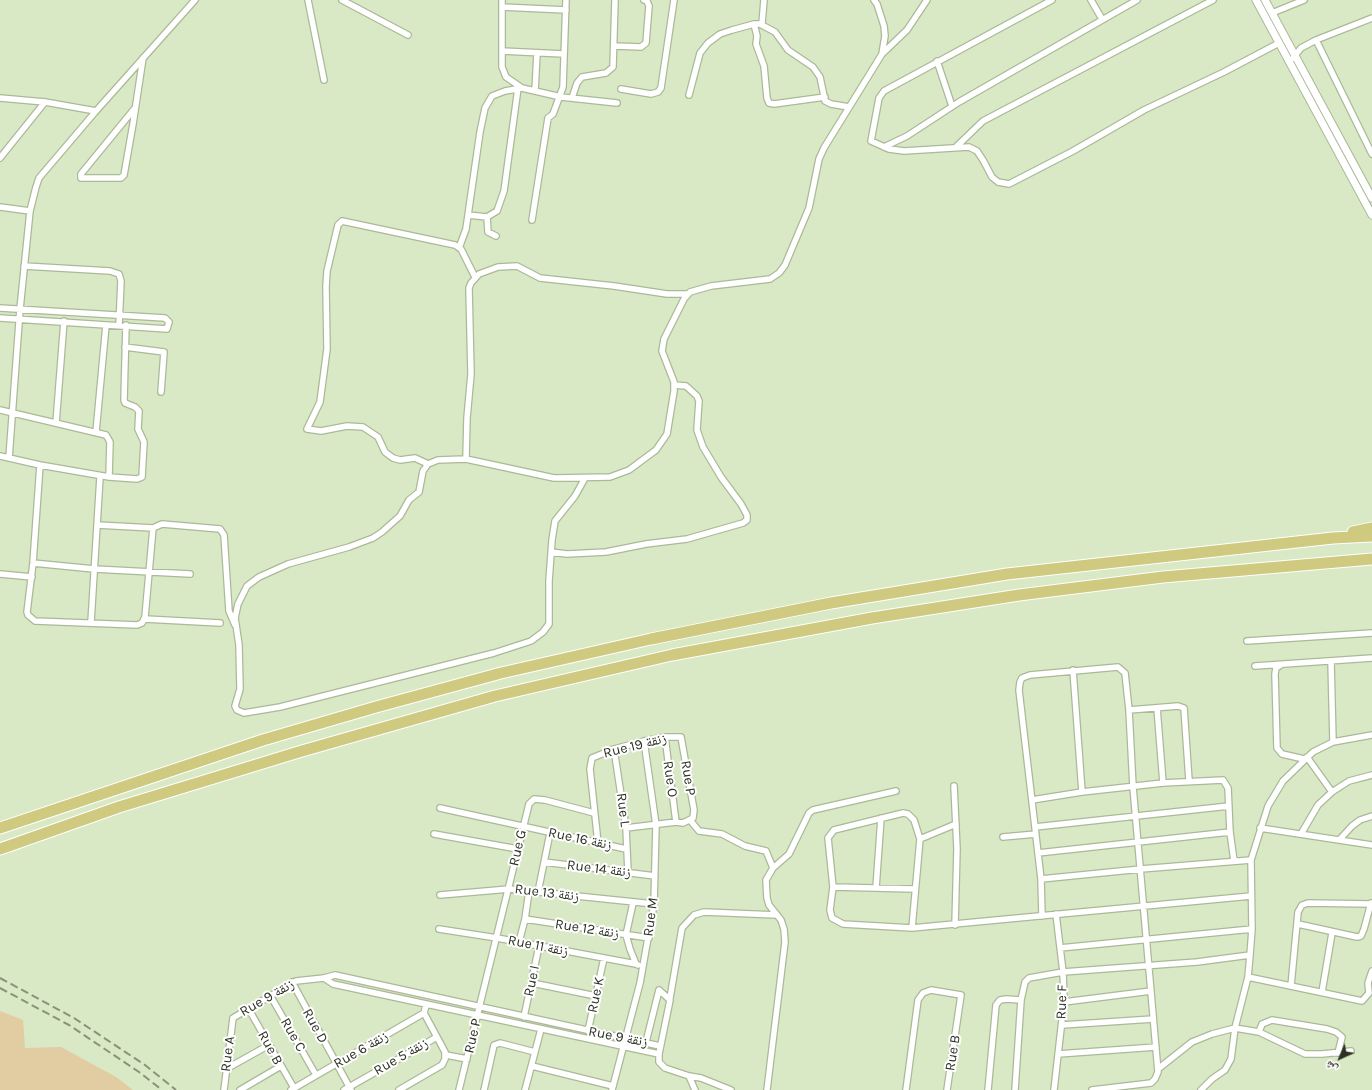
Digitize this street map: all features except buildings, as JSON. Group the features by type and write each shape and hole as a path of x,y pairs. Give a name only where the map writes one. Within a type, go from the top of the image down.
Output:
{"highway":[{"path":"1333,538 1372,528"},
{"path":"0,828 263,740 376,706 501,673 651,639 831,603 1007,574 1333,538 1372,536"},
{"path":"0,849 119,807 302,750 494,696 672,655 872,618 1019,595 1163,577 1372,559"}],"street":[{"path":"9,458 24,266 30,211 36,186 40,178 96,111 195,0"},
{"path":"308,0 324,80"},
{"path":"342,0 408,34"},
{"path":"502,0 502,67 506,78 520,88"},
{"path":"532,220 548,118 553,114 561,97 566,0"},
{"path":"572,98 577,83 582,77 606,73 613,67 615,46 615,0"},
{"path":"615,46 641,47 646,43 649,6 647,1 644,0"},
{"path":"621,89 651,94 658,92 661,88 674,0"},
{"path":"762,24 764,0"},
{"path":"874,0 877,4 884,26 882,54"},
{"path":"466,459 466,418 471,374 469,288 475,277 481,273 498,267 517,266 540,278 614,286 667,294 688,294 711,286 763,280 780,273 791,255 809,208 819,158 828,138 882,54 907,30 926,0"},
{"path":"1052,0 887,88 879,98 871,141 884,147 904,151 969,147 977,152 992,177 998,182 1009,184 1073,151 1144,110 1224,72 1279,43"},
{"path":"1091,0 1102,19"},
{"path":"884,147 907,136 952,106 1137,0"},
{"path":"956,147 983,121 1213,0"},
{"path":"1256,0 1372,215"},
{"path":"1265,0 1372,198 1364,200"},
{"path":"1272,13 1304,0"},
{"path":"502,7 566,10"},
{"path":"1288,60 1295,56 1301,48 1316,40 1372,18"},
{"path":"754,24 757,36 756,44 764,66 767,98 770,103 774,104 825,97"},
{"path":"689,96 700,53 708,43 720,34 754,24 762,24 775,32 788,50 813,67 820,77 825,101 831,104 849,107"},
{"path":"1316,40 1372,154"},
{"path":"502,51 564,54"},
{"path":"535,91 537,53"},
{"path":"135,108 81,174 81,178 122,177 135,108 143,58"},
{"path":"937,61 952,106"},
{"path":"468,215 487,217 497,211 504,191 520,88"},
{"path":"459,248 466,229 480,132 485,108 492,96 505,91 520,88 561,97 617,103"},
{"path":"0,98 45,102 96,111"},
{"path":"0,158 45,102"},
{"path":"0,207 30,211"},
{"path":"487,217 488,232 496,236"},
{"path":"428,464 415,458 400,460 393,458 385,452 378,437 363,427 346,426 321,431 307,429 320,402 325,366 327,271 338,225 342,221 442,242 459,248 475,277"},
{"path":"24,266 115,272 120,277 119,325"},
{"path":"585,478 575,496 555,521 551,552 549,624 543,632 531,641 494,654 280,707 241,713 236,709 240,689 239,644 236,625 238,604 247,586 259,577 302,560 349,548 373,538 382,532 400,516 409,500 419,492 423,471 428,464 438,460 466,459 554,478 610,477 622,474 656,450 667,434 670,424 674,385 662,351 664,339 688,294"},
{"path":"0,308 152,318 168,320 169,327 167,329 126,325 0,318"},
{"path":"152,318 152,327"},
{"path":"56,424 64,321"},
{"path":"96,432 106,325"},
{"path":"0,456 100,477 137,479 142,477 144,442 138,429 139,411 135,407 125,404 124,400 126,325"},
{"path":"125,347 164,352 161,392"},
{"path":"551,552 567,554 606,552 646,544 682,540 742,523 747,520 747,515 741,504 721,477 703,447 697,430 699,401 697,396 686,386 674,385"},
{"path":"0,410 106,435 109,439 110,451 109,477"},
{"path":"40,465 32,577 27,612 31,619 38,622 91,622 137,625 142,623 145,619 153,528"},
{"path":"91,622 100,477"},
{"path":"97,525 153,528 162,524 218,528 222,530 224,535 230,615 236,625"},
{"path":"33,563 94,570 190,574"},
{"path":"0,574 32,577"},
{"path":"228,597 238,604"},
{"path":"145,619 220,624"},
{"path":"1247,641 1372,633"},
{"path":"1255,666 1372,658"},
{"path":"1330,661 1333,742"},
{"path":"1281,664 1276,668 1275,674 1277,748 1282,754 1305,758 1332,792"},
{"path":"1042,916 1041,879 1019,690 1020,682 1024,676 1030,675 1118,667 1124,670 1129,710 1133,787 1137,815 1143,906 1158,1069 1157,1077 1151,1083 1092,1090"},
{"path":"1073,670 1082,792"},
{"path":"1129,710 1178,706 1184,709 1190,781"},
{"path":"1157,708 1163,784"},
{"path":"1201,1090 1228,1065 1231,1059 1235,1028 1248,977 1252,929 1251,860 1260,828 1276,793 1283,781 1305,758 1333,742 1372,735"},
{"name":"Rue 19 زنقة","path":"594,813 590,769 590,763 593,757 614,749 665,736 681,737 683,746"},
{"name":"Rue O","path":"665,736 676,822"},
{"name":"Rue M","path":"612,1088 649,938 654,904 656,825 644,741"},
{"name":"Rue P","path":"683,746 694,810 694,815 690,820"},
{"name":"Rue L","path":"614,749 626,828 628,872"},
{"path":"1301,834 1308,819 1318,805 1332,792 1349,781 1372,775"},
{"path":"1032,800 1082,792 1190,781 1223,780 1228,788 1230,832 1234,861"},
{"path":"954,786 956,824 955,925"},
{"path":"767,1090 785,942 784,928 777,915 768,905 766,880 773,868 789,854 809,813 813,810 896,791"},
{"name":"Rue G","path":"485,981 497,938 523,826 531,801 534,799 545,800 594,813"},
{"path":"1035,827 1228,806"},
{"name":"Rue 16 زنقة","path":"440,808 626,849"},
{"path":"594,813 598,843"},
{"path":"912,928 920,838 916,823 908,814 903,813 837,829 829,835 833,887 830,910 832,918 838,923 912,928 1251,896"},
{"path":"1340,840 1352,826 1360,820 1372,816"},
{"path":"876,888 881,818"},
{"path":"626,828 676,822 683,823 690,820 699,831 722,834 749,848 766,851 773,868"},
{"path":"920,838 956,824"},
{"path":"1260,828 1372,845"},
{"path":"1038,853 1230,832"},
{"path":"538,892 550,833"},
{"path":"434,834 518,849"},
{"path":"1003,837 1036,834"},
{"path":"1041,879 1251,860"},
{"name":"Rue 14 زنقة","path":"544,862 655,876"},
{"path":"833,887 915,889"},
{"name":"Rue 13 زنقة","path":"440,895 509,889 654,904"},
{"path":"519,942 525,919 529,891"},
{"path":"633,903 626,935 636,964 642,967"},
{"path":"1291,986 1298,912 1305,904 1372,904 1361,936 1357,937 1332,933 1298,924"},
{"path":"660,1046 670,1001 682,928 694,915 704,912 777,915"},
{"name":"Rue F","path":"1054,1090 1064,1002 1063,972 1056,914"},
{"name":"Rue 12 زنقة","path":"525,919 649,938"},
{"name":"Rue 11 زنقة","path":"439,929 497,938 636,964"},
{"path":"1060,948 1252,929"},
{"path":"1322,992 1332,933"},
{"name":"Rue I","path":"524,1017 539,946"},
{"path":"1015,1090 1021,1000 1024,985 1028,979 1063,972 1149,966 1250,956"},
{"name":"Rue K","path":"588,1031 604,958"},
{"path":"1248,977 1362,1001 1368,993 1368,983 1372,971"},
{"name":"Rue 9 زنقة","path":"233,1018 292,982 306,978 324,978 335,975 588,1031 646,1042 660,1046 659,1054 333,984 324,978"},
{"name":"Rue P","path":"459,1090 485,981"},
{"name":"Rue D","path":"292,982 337,1065 348,1089"},
{"path":"532,983 596,996"},
{"path":"646,1042 659,990 670,1001"},
{"name":"Rue B","path":"906,1090 916,1012 920,996 931,990 961,994 947,1090"},
{"path":"1064,1002 1151,991"},
{"name":"Rue C","path":"270,995 316,1075"},
{"path":"988,1090 996,1005 1000,1000 1021,1000"},
{"path":"399,1090 438,1068 444,1062 446,1055 424,1013 426,1005"},
{"name":"Rue B","path":"248,1008 281,1066 292,1089"},
{"name":"Rue 6 زنقة","path":"292,1089 337,1065 424,1013"},
{"name":"Rue A","path":"224,1090 233,1018"},
{"path":"1062,1025 1153,1019"},
{"path":"1259,1032 1262,1024 1272,1020 1327,1029 1336,1032 1342,1037 1338,1053"},
{"path":"1158,1069 1192,1042 1212,1034 1235,1028 1259,1032 1305,1054 1351,1051"},
{"path":"525,1090 541,1029"},
{"name":"Rue 5 زنقة","path":"348,1089 437,1036"},
{"path":"484,1090 493,1048 496,1044 503,1044 535,1052"},
{"path":"226,1069 269,1045"},
{"path":"1058,1054 1156,1047"},
{"path":"659,1054 659,1062 662,1066 689,1076 701,1078 731,1090"},
{"path":"446,1055 467,1059"},
{"path":"240,1090 281,1066"},
{"path":"532,1066 612,1088"},
{"path":"689,1076 695,1090"}],"shaded area":[{"path":"0,1011 23,1020 25,1048 61,1047 116,1077 133,1090 0,1090"}],"railway":[{"path":"0,978 74,1018 145,1065 176,1090"},
{"path":"0,988 69,1025 139,1072 162,1090"}]}
